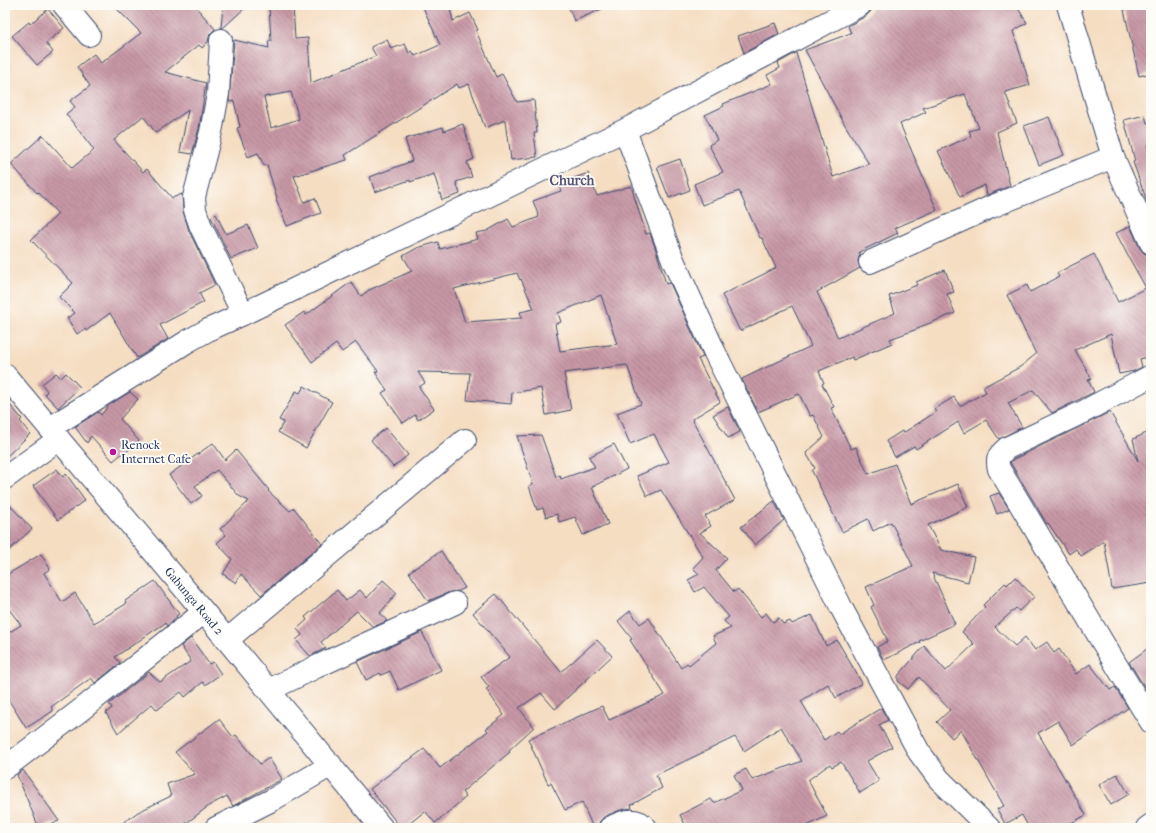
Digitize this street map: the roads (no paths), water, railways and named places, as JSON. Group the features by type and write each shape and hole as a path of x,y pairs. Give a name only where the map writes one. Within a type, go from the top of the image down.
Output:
{"street":[{"path":"64,5 89,35"},
{"path":"5,478 54,434 188,341 208,330 625,130 860,5"},
{"path":"1068,5 1113,157 1151,243"},
{"path":"221,40 218,94 211,132 194,197 195,210 201,227 243,314"},
{"path":"625,130 673,260 686,289 715,353 842,609 919,752 939,779 989,828"},
{"path":"870,262 991,207 1113,157"},
{"name":"Gabunga Road 2","path":"5,375 269,690 382,828"},
{"path":"1151,376 1083,412 1007,448 1000,454 997,462 999,469 1151,722"},
{"path":"227,640 465,440"},
{"path":"269,690 456,603"},
{"path":"5,768 82,710 204,612"},
{"path":"216,828 272,800 331,765"},
{"path":"610,828 631,820 636,820 646,828"},
{"path":"1147,828 1151,825"}],"place":[{"name":"Renock Internet Cafe","path":"113,452"}],"district":[{"name":"Church","path":"572,180"}]}
